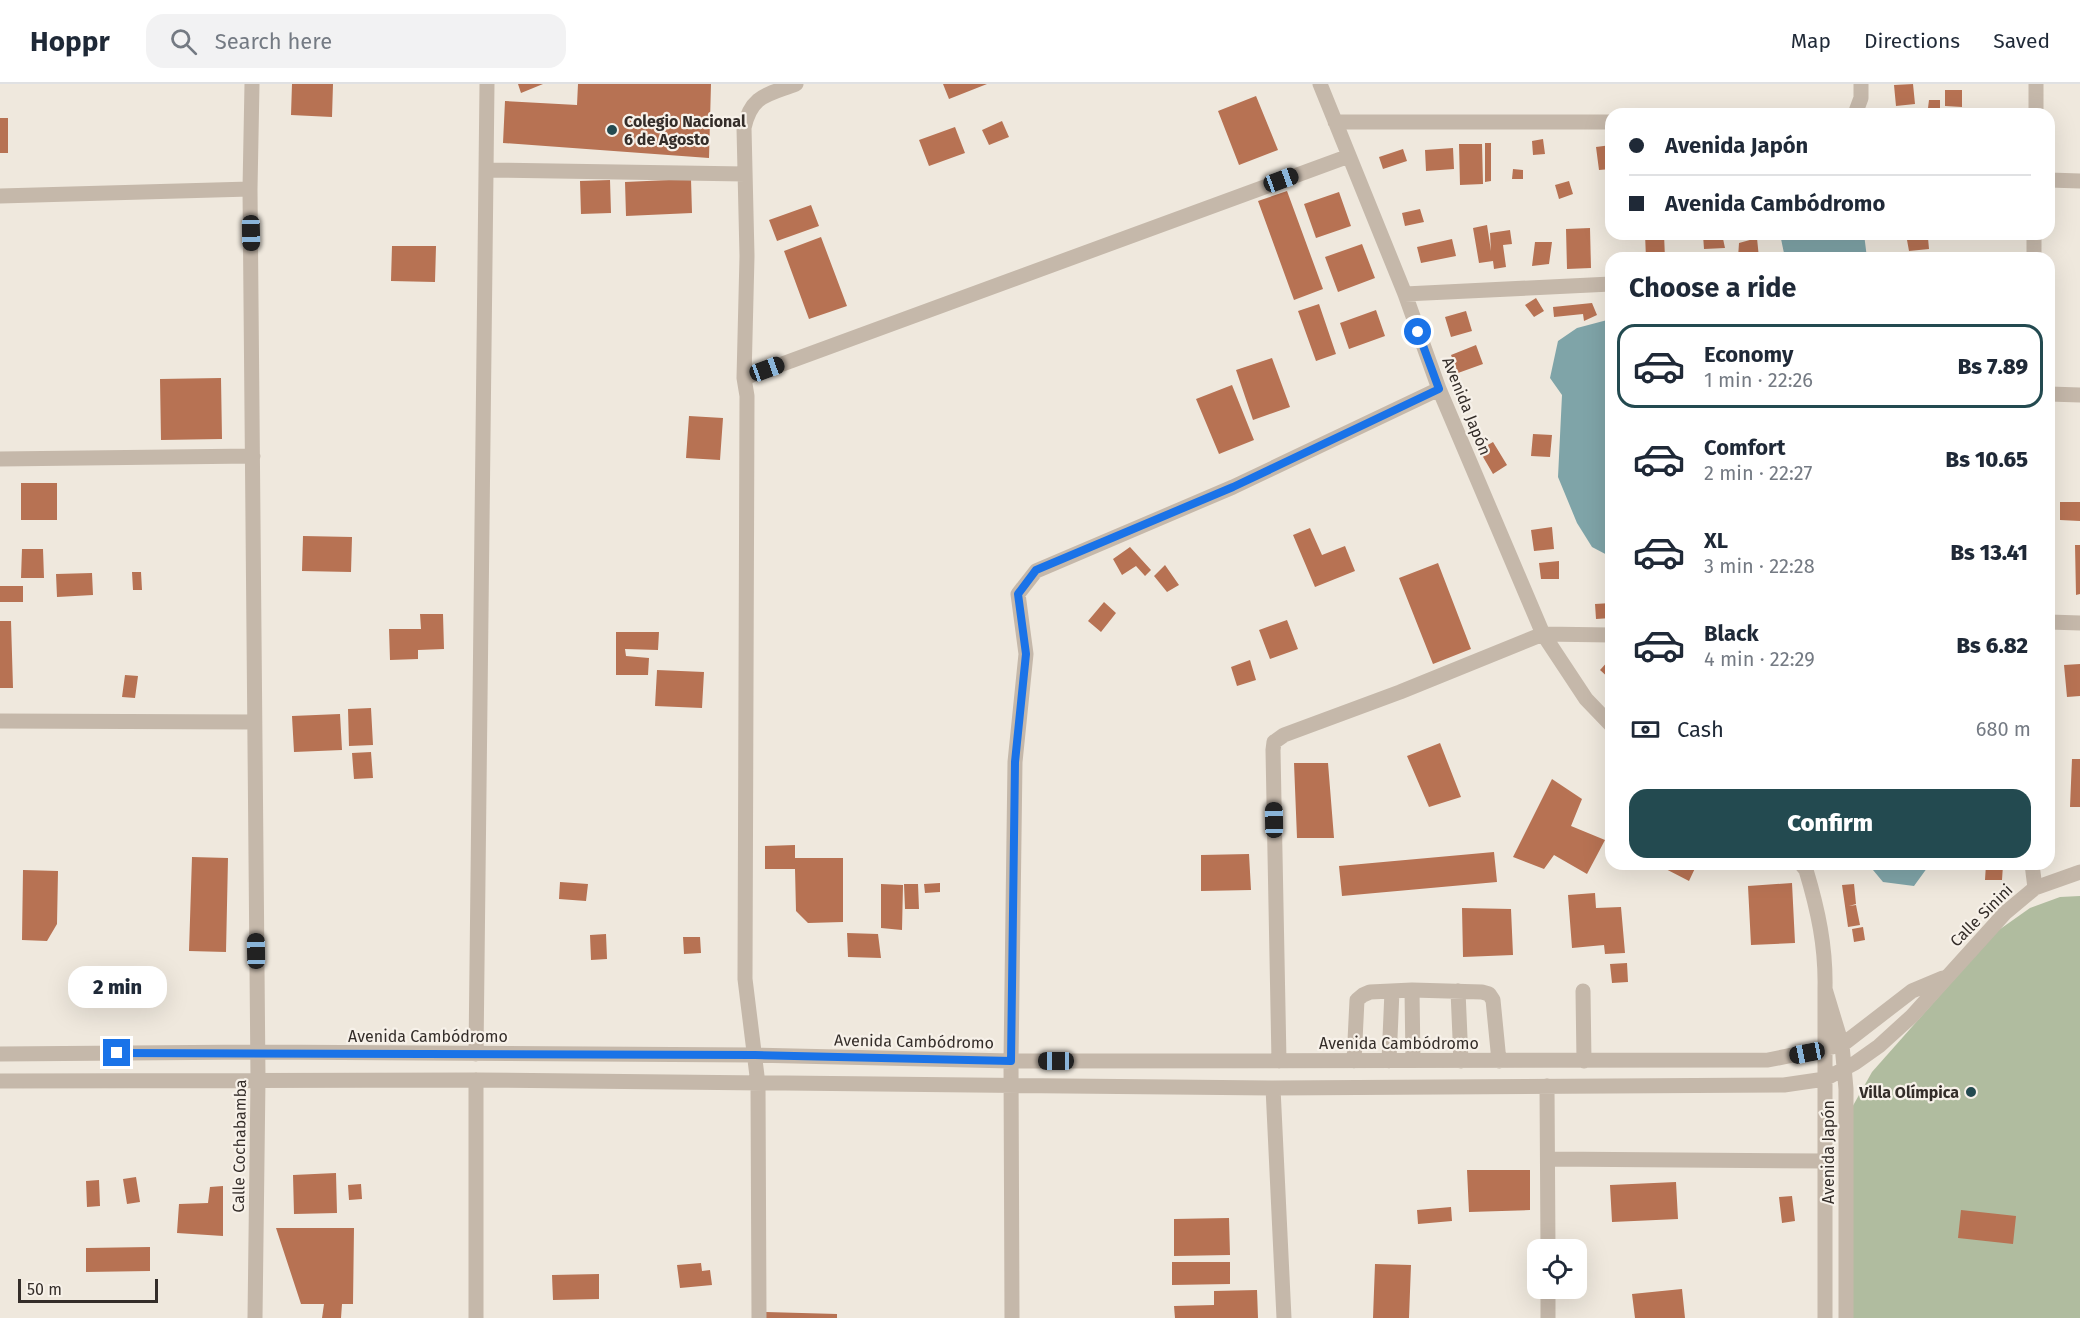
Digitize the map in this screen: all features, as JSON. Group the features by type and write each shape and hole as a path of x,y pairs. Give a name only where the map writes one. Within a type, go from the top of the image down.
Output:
{"street":[{"name":"Calle Cochabamba","path":"252,84 250,189 258,1052 255,1318"},
{"path":"476,1054 486,84"},
{"path":"759,1318 758,1084 745,979 747,396 744,378 747,256 744,128 747,113 759,98 796,84"},
{"name":"Avenida Japón","path":"1320,84 1405,294 1439,389 1543,634 1586,699 1605,719"},
{"path":"1857,108 1861,98 1861,84"},
{"path":"2036,84 2036,108"},
{"path":"1335,122 1605,122"},
{"path":"744,378 1348,156"},
{"path":"486,170 745,174"},
{"path":"2055,180 2080,181"},
{"path":"0,196 250,189"},
{"path":"1405,294 1605,284"},
{"path":"1012,1318 1011,1061 1015,762 1026,654 1018,594 1036,570 1233,487 1439,389"},
{"path":"2055,394 2080,395"},
{"path":"0,459 253,456"},
{"path":"2055,622 2080,623"},
{"path":"1279,1061 1274,742 1284,735 1400,692 1543,634 1605,635"},
{"path":"0,721 254,722"},
{"name":"Avenida Japón","path":"1806,870 1820,916 1826,973 1825,1318"},
{"path":"2033,870 2035,888"},
{"name":"Calle Sinini","path":"1825,1079 1845,1069 1879,1046 1896,1031 2005,913 2035,888 2080,872"},
{"name":"Calle Sinini","path":"1826,1049 1842,1045 1911,991 1946,977"},
{"name":"Avenida Japón","path":"1825,989 1842,1045 1845,1069 1846,1318"},
{"path":"1412,990 1413,1060"},
{"path":"1354,1061 1357,1000 1370,992 1412,990 1489,994 1493,1000 1499,1061"},
{"path":"1389,1061 1392,991"},
{"path":"1458,991 1461,1061"},
{"path":"1583,991 1584,1061"},
{"name":"Avenida Cambódromo","path":"0,1054 258,1052 755,1055 1011,1061 1584,1061 1768,1060 1826,1049"},
{"path":"0,1081 476,1080 1273,1089 1784,1085 1825,1079"},
{"path":"476,1080 476,1318"},
{"path":"1547,1086 1548,1239"},
{"path":"1273,1089 1284,1318"},
{"path":"1548,1159 1825,1161"},
{"path":"1548,1299 1548,1318"}],"green space":[{"name":"Villa Olímpica","path":"2080,896 2080,1318 1851,1318 1850,1111 1872,1072 1996,932 2030,908 2060,897"}],"water":[{"path":"1781,240 1865,240 1866,252 1784,252"},
{"path":"1605,321 1605,554 1592,547 1577,523 1558,477 1562,395 1550,378 1558,341 1577,328"},
{"path":"1873,870 1926,870 1914,886 1883,882"}],"building":[{"path":"292,84 333,84 332,117 291,115"},
{"path":"518,84 543,84 521,93"},
{"name":"Colegio Nacional 6 de Agosto","path":"578,84 711,84 709,158 503,143 505,101 577,105"},
{"path":"943,84 987,84 949,99"},
{"path":"1913,84 1915,104 1896,106 1894,85"},
{"path":"1945,90 1962,90 1962,107 1945,106"},
{"path":"1256,96 1278,150 1239,165 1218,111"},
{"path":"1929,100 1940,100 1940,108 1928,108"},
{"path":"0,118 8,118 8,153 0,153"},
{"path":"1002,121 1009,137 989,145 982,130"},
{"path":"955,127 965,153 929,166 919,140"},
{"path":"1543,139 1545,154 1533,155 1532,141"},
{"path":"1485,143 1491,143 1491,181 1485,182"},
{"path":"1459,144 1482,144 1483,184 1460,185"},
{"path":"1605,146 1605,170 1599,170 1596,147"},
{"path":"1453,148 1454,169 1426,171 1425,150"},
{"path":"1403,149 1407,161 1383,169 1379,157"},
{"path":"1513,169 1523,170 1523,179 1512,179"},
{"path":"691,179 692,213 626,216 625,182"},
{"path":"610,180 611,213 581,214 580,181"},
{"path":"1569,181 1573,194 1559,199 1555,185"},
{"path":"1287,191 1323,289 1294,300 1258,201"},
{"path":"1339,192 1351,226 1316,238 1304,204"},
{"path":"811,205 819,226 777,241 769,220"},
{"path":"1420,209 1424,222 1405,226 1402,213"},
{"path":"1487,225 1491,251 1490,233 1510,230 1512,244 1503,245 1506,267 1494,269 1493,261 1479,263 1473,228"},
{"path":"1590,228 1591,268 1567,269 1566,229"},
{"path":"821,237 847,306 809,319 784,251"},
{"path":"1452,239 1456,256 1421,263 1417,247"},
{"path":"1645,240 1664,240 1665,252 1646,252"},
{"path":"1703,240 1723,240 1725,248 1704,249"},
{"path":"1757,240 1758,252 1738,252 1739,243"},
{"path":"1907,240 1928,240 1929,249 1909,251"},
{"path":"1535,242 1552,242 1549,264 1532,266"},
{"path":"1362,244 1375,278 1338,292 1325,257"},
{"path":"392,246 436,246 435,282 391,281"},
{"path":"1536,298 1544,311 1534,317 1525,305"},
{"path":"1592,303 1597,315 1584,321 1583,314 1554,317 1553,307"},
{"path":"1319,304 1336,354 1316,361 1298,311"},
{"path":"1376,310 1385,336 1349,349 1340,323"},
{"path":"1466,311 1472,331 1451,337 1445,317"},
{"path":"1476,345 1483,364 1458,373 1451,355"},
{"path":"1272,358 1290,407 1253,420 1236,370"},
{"path":"221,378 222,439 161,440 160,379"},
{"path":"1232,385 1254,440 1219,454 1196,399"},
{"path":"689,416 723,418 720,460 686,458"},
{"path":"1533,434 1552,435 1550,457 1531,456"},
{"path":"1493,442 1507,465 1493,474 1479,450"},
{"path":"21,483 57,483 57,520 21,520"},
{"path":"2060,502 2080,502 2080,521 2060,520"},
{"path":"1552,527 1554,549 1534,551 1531,530"},
{"path":"1310,528 1322,555 1345,546 1355,571 1315,587 1293,535"},
{"path":"303,536 352,537 351,572 302,571"},
{"path":"2075,545 2080,545 2080,594 2076,595"},
{"path":"1130,547 1151,570 1145,576 1136,566 1122,575 1113,559"},
{"path":"22,549 43,549 44,578 21,578"},
{"path":"1559,561 1559,579 1541,579 1539,563"},
{"path":"1438,563 1471,649 1433,664 1399,578"},
{"path":"1165,565 1179,585 1167,592 1154,576"},
{"path":"132,572 141,572 142,590 133,590"},
{"path":"92,573 93,595 57,597 56,574"},
{"path":"0,586 23,586 23,602 0,602"},
{"path":"1104,602 1116,613 1101,632 1088,621"},
{"path":"1605,603 1605,618 1596,619 1595,604"},
{"path":"420,614 443,614 444,649 418,650 418,659 390,660 389,629 421,629"},
{"path":"1287,620 1298,649 1270,659 1259,630"},
{"path":"0,621 11,621 13,688 0,688"},
{"path":"616,632 659,632 658,650 625,649 626,656 649,658 648,675 616,675"},
{"path":"1250,660 1256,680 1237,686 1231,667"},
{"path":"1605,664 1605,675 1600,670"},
{"path":"2080,664 2080,696 2067,697 2064,665"},
{"path":"657,670 704,672 702,708 655,706"},
{"path":"125,675 138,676 135,698 122,697"},
{"path":"371,708 373,745 349,746 348,709"},
{"path":"340,714 342,750 294,752 292,716"},
{"path":"1440,743 1461,797 1429,807 1407,756"},
{"path":"371,752 373,778 354,779 352,753"},
{"path":"2072,759 2080,759 2080,807 2070,807"},
{"path":"1294,763 1328,763 1334,838 1297,838"},
{"path":"1552,779 1582,799 1571,826 1605,840 1587,874 1554,855 1544,869 1513,857"},
{"path":"795,845 795,858 843,858 843,922 808,923 796,911 795,869 765,869 765,846"},
{"path":"1494,852 1497,882 1342,896 1339,866"},
{"path":"1249,854 1251,890 1201,891 1201,855"},
{"path":"192,857 228,858 226,952 189,951"},
{"path":"23,870 58,871 57,924 47,941 22,940"},
{"path":"1668,870 1694,870 1689,881"},
{"path":"1986,870 2003,870 2002,880 1985,880"},
{"path":"560,882 588,884 586,901 559,899"},
{"path":"940,883 940,892 925,893 924,884"},
{"path":"1792,883 1795,943 1751,945 1748,886"},
{"path":"881,884 903,885 902,930 881,928"},
{"path":"904,884 918,884 919,909 905,909"},
{"path":"1854,884 1856,904 1849,906 1856,905 1860,925 1848,927 1842,885"},
{"path":"1595,893 1596,908 1621,907 1625,953 1605,954 1604,945 1572,948 1568,895"},
{"path":"1462,908 1511,909 1513,955 1463,957"},
{"path":"1863,927 1865,940 1854,942 1852,929"},
{"path":"847,933 878,934 881,958 848,957"},
{"path":"606,934 607,959 591,960 590,935"},
{"path":"683,937 700,937 701,953 684,954"},
{"path":"1627,963 1628,982 1612,983 1610,964"},
{"path":"1467,1170 1530,1170 1530,1210 1469,1212"},
{"path":"336,1173 337,1213 294,1214 293,1175"},
{"path":"136,1177 140,1202 127,1204 123,1179"},
{"path":"99,1180 100,1206 87,1207 86,1181"},
{"path":"1676,1182 1678,1219 1612,1222 1610,1185"},
{"path":"361,1184 362,1199 349,1200 348,1185"},
{"path":"223,1186 223,1236 177,1233 179,1204 208,1203 210,1187"},
{"path":"1792,1196 1795,1221 1782,1223 1779,1197"},
{"path":"1451,1207 1452,1221 1418,1224 1417,1210"},
{"path":"1961,1210 2016,1216 2013,1244 1958,1238"},
{"path":"1229,1218 1230,1255 1174,1256 1174,1219"},
{"path":"276,1228 354,1228 353,1304 342,1304 341,1318 322,1318 324,1304 301,1304"},
{"path":"150,1247 150,1271 86,1272 86,1248"},
{"path":"1172,1262 1230,1262 1230,1284 1172,1285"},
{"path":"701,1263 702,1271 710,1270 712,1285 680,1288 677,1265"},
{"path":"1375,1264 1411,1265 1409,1318 1373,1318"},
{"path":"599,1274 599,1299 553,1300 552,1275"},
{"path":"1682,1289 1685,1318 1635,1318 1632,1294"},
{"path":"1257,1290 1258,1318 1175,1318 1174,1306 1214,1305 1214,1291"},
{"path":"766,1312 837,1314 837,1318 766,1318"}],"place":[{"name":"Colegio Nacional 6 de Agosto","path":"612,130"},
{"name":"Villa Olímpica","path":"1971,1092"}],"route":[{"path":"117,1053 755,1055 1011,1061 1015,762 1026,654 1018,594 1036,570 1233,487 1439,389 1418,332"}]}
